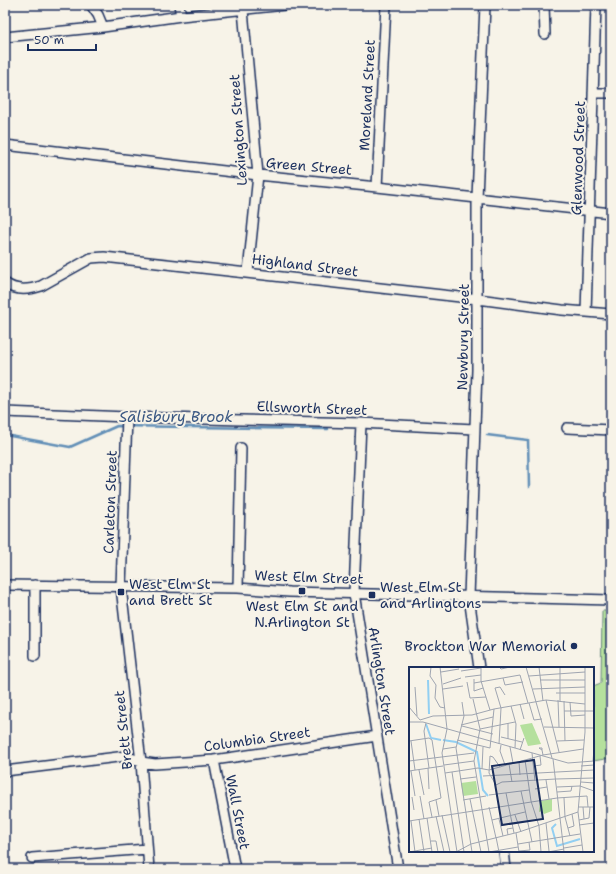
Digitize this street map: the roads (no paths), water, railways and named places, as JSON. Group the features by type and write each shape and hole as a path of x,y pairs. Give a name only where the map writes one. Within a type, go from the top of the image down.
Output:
{"street":[{"path":"91,5 98,14 103,27"},
{"path":"179,5 182,16"},
{"path":"5,37 285,5"},
{"name":"Moreland Street","path":"377,187 386,5"},
{"name":"Newbury Street","path":"480,667 469,596 478,299 477,198 485,5"},
{"path":"544,5 545,34"},
{"name":"Glenwood Street","path":"586,312 596,5"},
{"name":"Lexington Street","path":"243,10 258,175 248,272"},
{"path":"593,94 611,93"},
{"name":"Green Street","path":"5,145 258,175 611,213"},
{"name":"Highland Street","path":"5,283 24,290 34,288 41,286 91,258 104,257 611,314"},
{"name":"Ellsworth Street","path":"5,412 126,423 361,423 474,429"},
{"name":"Carleton Street","path":"121,587 126,423"},
{"name":"Arlington Street","path":"361,423 354,593 398,869"},
{"path":"567,428 611,430"},
{"path":"238,588 241,448"},
{"name":"West Elm Street","path":"5,585 238,588 288,592 611,600"},
{"path":"35,585 35,656"},
{"name":"Brett Street","path":"121,587 141,762 149,869"},
{"name":"Columbia Street","path":"5,771 126,756 141,762 155,764 214,760 377,736"},
{"name":"Wall Street","path":"214,760 235,869"},
{"path":"32,858 147,849"},
{"path":"504,852 506,869"}],"waterway":[{"name":"Salisbury Brook","path":"5,435 70,447 117,426 328,429"},
{"name":"Salisbury Brook","path":"487,435 528,440 529,487"}],"place":[{"name":"West Elm St and N.Arlington St","path":"302,591"},
{"name":"West Elm St and Brett St","path":"121,592"},
{"name":"West Elm St and Arlingtons","path":"372,595"},
{"name":"Brockton War Memorial","path":"574,646"}]}
